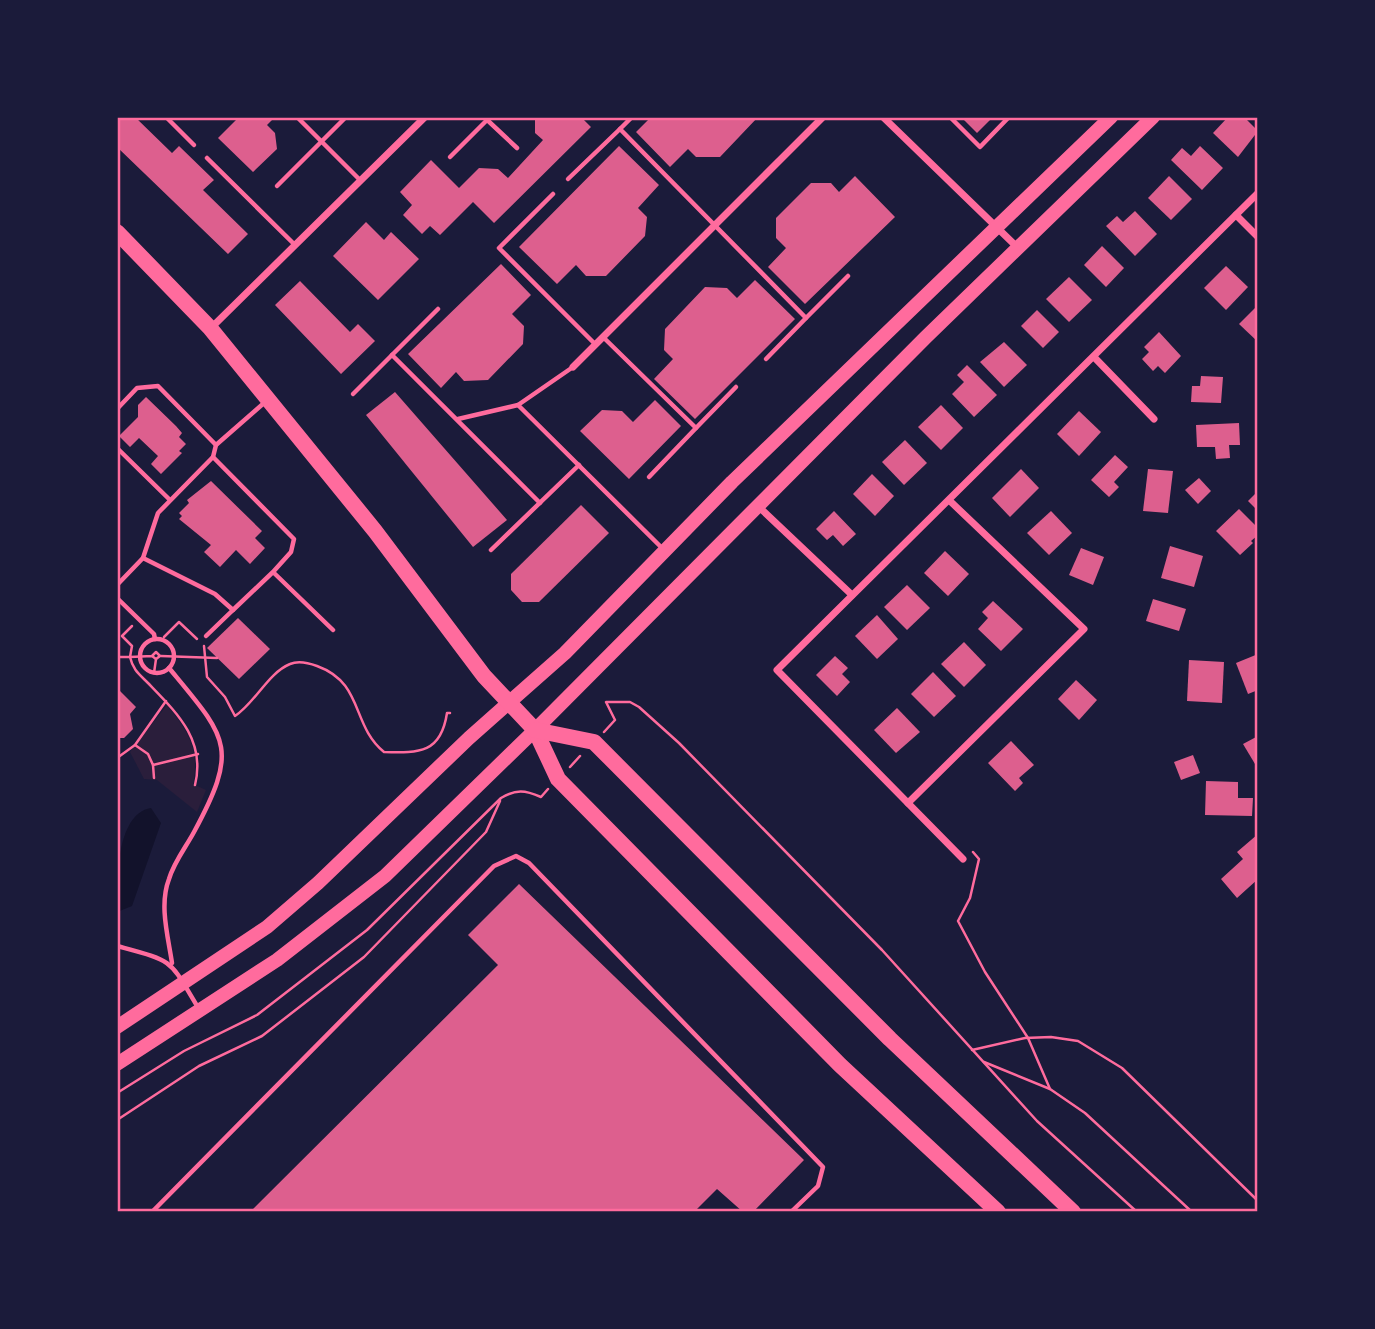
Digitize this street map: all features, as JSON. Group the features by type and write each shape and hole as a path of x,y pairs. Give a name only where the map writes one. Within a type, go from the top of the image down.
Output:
{"highway":[{"path":"117,232 210,328 381,539 484,676 535,730 558,779 840,1065 998,1212"},
{"path":"535,730 594,742 890,1039 1073,1212"}],"main road":[{"path":"117,1027 267,927 318,883 565,653 732,482 1111,117"},
{"path":"117,1064 277,960 384,876 535,730 1153,117"}],"street":[{"path":"210,328 425,117"},
{"path":"573,367 823,117"},
{"path":"883,117 1018,248"},
{"path":"963,859 777,670 1258,193"},
{"path":"1236,215 1258,237"},
{"path":"1094,357 1154,419"},
{"path":"908,803 1084,629 950,501"},
{"path":"759,507 852,595"}],"lane":[{"path":"166,117 194,145"},
{"path":"297,117 360,180"},
{"path":"277,186 345,117"},
{"path":"568,179 632,117"},
{"path":"950,117 980,147 1009,117"},
{"path":"450,157 487,118 517,148"},
{"path":"620,129 806,318"},
{"path":"207,158 295,245"},
{"path":"553,194 499,248 596,344"},
{"path":"766,359 848,276"},
{"path":"352,394 438,309"},
{"path":"603,338 696,428"},
{"path":"392,355 540,503"},
{"path":"457,419 518,405 573,367"},
{"path":"117,409 137,388 158,386 216,446"},
{"path":"649,477 736,387"},
{"path":"117,585 143,558 158,513 213,457 216,446 268,400"},
{"path":"518,405 665,551"},
{"path":"117,448 170,500"},
{"path":"206,636 273,572 291,552 294,539 213,457"},
{"path":"491,550 579,466"},
{"path":"143,558 215,594 233,610"},
{"path":"273,572 333,630"},
{"path":"117,598 154,634 155,639"},
{"path":"155,639 164,640 172,648 174,656 169,668 154,673 143,666 139,656 143,646 155,639"},
{"path":"169,668 208,715 222,745 223,764 215,791 169,878 165,913 172,963 200,1010"},
{"path":"152,1212 494,866 516,856 528,863 823,1167 818,1186 791,1212"},
{"path":"117,946 161,957 172,963"}],"path":[{"path":"140,619 122,636 132,646 130,657 135,671 166,701 194,737 200,767 195,785"},
{"path":"164,640 179,622 206,648 207,677 225,698 235,716 290,664 306,662 330,670 347,686 359,706 366,732 384,752 407,753 431,748 442,737 447,713 450,713"},
{"path":"117,657 217,657"},
{"path":"154,658 154,673"},
{"path":"117,758 135,745 166,701"},
{"path":"117,1093 184,1051 257,1015 368,929 501,798 511,792 525,790 541,797 615,720 606,702 630,702 679,743 882,950 1037,1121 1137,1212"},
{"path":"135,745 148,754 153,765 154,778"},
{"path":"153,765 198,754"},
{"path":"117,1120 199,1066 262,1036 364,957 486,832 501,798"},
{"path":"978,857 970,898 958,921 985,972 1028,1038 1049,1088"},
{"path":"972,1050 1028,1038 1051,1037 1078,1041 1122,1068 1258,1201"},
{"path":"981,1060 1049,1088 1085,1113 1192,1212"}],"shaded area":[{"path":"167,705 191,741 195,760 193,784 206,790 197,812 157,780 144,779 130,752"},
{"path":"151,808 161,823 132,906 117,912 118,868 124,836 139,813"}],"building":[{"path":"117,117 135,117 172,153 179,146 214,180 203,190 248,234 228,254 117,147"},
{"path":"239,117 275,117 267,125 275,133 277,149 253,172 218,138"},
{"path":"535,117 581,117 591,127 494,223 473,202 440,235 430,226 422,234 403,215 412,205 400,192 431,160 459,188 479,168 498,169 508,178 543,140 535,133"},
{"path":"651,117 758,117 720,157 696,157 688,149 670,167 636,132"},
{"path":"961,117 993,117 977,133"},
{"path":"1228,117 1244,117 1258,131 1238,157 1213,133"},
{"path":"619,146 659,185 638,208 647,217 645,236 606,276 586,276 576,265 557,284 519,247"},
{"path":"1200,146 1223,168 1202,190 1171,160 1182,148 1191,156"},
{"path":"855,176 895,217 805,304 768,267 786,248 776,238 776,218 811,183 831,183 839,192"},
{"path":"1169,176 1192,199 1171,220 1148,198"},
{"path":"1135,211 1157,234 1135,256 1106,226 1117,216 1123,222"},
{"path":"366,222 384,240 391,232 419,259 378,300 333,256"},
{"path":"1102,246 1124,268 1106,287 1084,265"},
{"path":"501,264 531,295 512,314 524,326 523,344 488,380 464,381 456,372 441,388 408,354"},
{"path":"1226,266 1248,287 1226,310 1204,288"},
{"path":"1069,277 1092,300 1069,322 1046,299"},
{"path":"755,280 795,319 695,419 654,379 673,359 664,350 665,329 705,287 727,288 737,298"},
{"path":"300,281 350,332 358,324 375,341 341,374 275,305"},
{"path":"1258,305 1258,342 1239,324"},
{"path":"1037,310 1059,332 1043,348 1021,326"},
{"path":"1159,332 1181,356 1165,373 1158,366 1153,371 1142,359 1149,352 1144,347"},
{"path":"1004,342 1027,365 1004,387 980,362"},
{"path":"967,365 997,395 974,417 952,394 964,382 957,375"},
{"path":"1201,376 1223,377 1221,403 1191,402 1192,386 1200,386"},
{"path":"395,392 507,520 473,547 366,415"},
{"path":"146,397 182,433 179,437 186,444 179,451 182,453 161,474 151,464 158,456 139,438 130,447 119,436 138,417 138,405"},
{"path":"655,400 681,426 629,479 580,431 602,410 622,411 633,422"},
{"path":"941,405 963,428 941,450 918,427"},
{"path":"1079,411 1101,432 1079,456 1057,434"},
{"path":"1239,423 1240,445 1229,445 1230,458 1216,459 1215,447 1197,447 1196,425"},
{"path":"905,440 927,463 904,485 882,462"},
{"path":"1115,455 1128,467 1114,482 1119,487 1109,497 1091,480"},
{"path":"1021,469 1039,488 1010,517 992,498"},
{"path":"1148,469 1173,471 1168,513 1143,511"},
{"path":"872,474 894,496 875,516 853,494"},
{"path":"1199,478 1211,491 1198,504 1185,490"},
{"path":"211,481 262,531 255,538 265,548 250,564 236,550 220,567 204,552 211,545 179,519 182,516 179,513 189,503 187,500"},
{"path":"1258,491 1258,511 1248,501"},
{"path":"581,505 609,533 539,602 522,602 511,590 511,574"},
{"path":"1239,509 1258,528 1258,535 1251,541 1253,543 1240,555 1216,531"},
{"path":"834,511 856,534 843,546 833,535 827,540 816,529"},
{"path":"1051,511 1072,533 1049,555 1027,533"},
{"path":"1170,546 1203,556 1194,587 1161,578"},
{"path":"1081,548 1104,557 1093,585 1069,575"},
{"path":"945,551 969,574 948,596 924,573"},
{"path":"907,585 930,608 907,630 884,607"},
{"path":"1153,599 1186,609 1179,631 1146,621"},
{"path":"993,601 1023,629 1001,651 978,629 988,618 982,612"},
{"path":"877,615 898,639 877,659 855,636"},
{"path":"238,618 270,649 239,679 207,648"},
{"path":"964,642 986,665 964,687 941,664"},
{"path":"1258,654 1258,690 1248,694 1236,663"},
{"path":"835,656 848,668 842,674 850,682 837,696 816,675"},
{"path":"1189,660 1224,662 1222,703 1187,701"},
{"path":"933,672 956,696 934,717 911,694"},
{"path":"1076,680 1097,700 1079,720 1058,699"},
{"path":"117,688 136,707 130,714 133,729 124,738 117,738"},
{"path":"897,708 920,732 896,753 874,730"},
{"path":"1258,736 1258,769 1243,744"},
{"path":"1011,741 1034,765 1019,778 1023,783 1015,791 988,763"},
{"path":"1193,755 1200,773 1181,780 1174,762"},
{"path":"1206,781 1238,782 1238,798 1253,798 1252,816 1205,815"},
{"path":"1258,834 1258,879 1237,898 1221,879 1243,859 1237,852"},
{"path":"519,884 804,1160 753,1212 743,1212 717,1189 694,1212 250,1212 498,965 468,935"}]}
